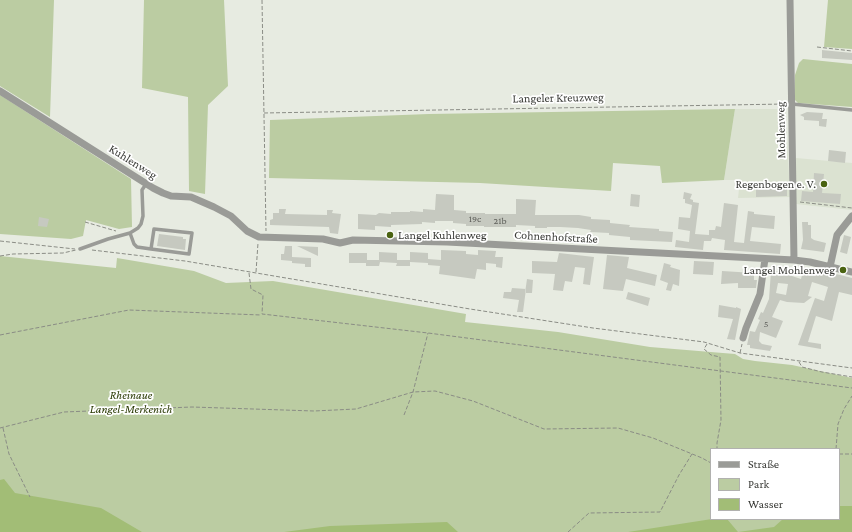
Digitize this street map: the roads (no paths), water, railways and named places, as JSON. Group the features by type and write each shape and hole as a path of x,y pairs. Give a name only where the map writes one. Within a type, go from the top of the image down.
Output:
{"street":[{"name":"Mohlenweg","path":"790,0 794,260"},
{"name":"Kuhlenweg","path":"0,91 146,184 171,196 190,197 214,207 231,216 247,231 262,237"},
{"path":"830,266 839,230 852,216"},
{"name":"Cohnenhofstraße","path":"262,237 323,239 340,243 352,240 447,242 794,260 830,266 852,272"},
{"path":"743,338 760,294 765,259"}],"lane":[{"path":"792,104 852,110"},
{"path":"80,249 108,238 136,230 141,224 143,216 142,190 146,184"},
{"path":"130,232 134,244 137,247 151,249 189,254 192,233 154,229 151,249"}],"water":[{"path":"4,479 15,493 101,508 142,532 0,532 0,480"},
{"path":"840,506 852,506 852,532 738,532 774,527 782,520 840,520"},
{"path":"710,519 728,520 738,532 628,532"},
{"path":"447,522 458,532 284,532 330,526"}],"place":[{"name":"Regenbogen e. V.","path":"824,184"},
{"name":"Langel Kuhlenweg","path":"390,235"},
{"name":"Langel Mohlenweg","path":"843,270"}],"park label":[{"name":"Rheinaue Langel-Merkenich","path":"131,402"}]}
